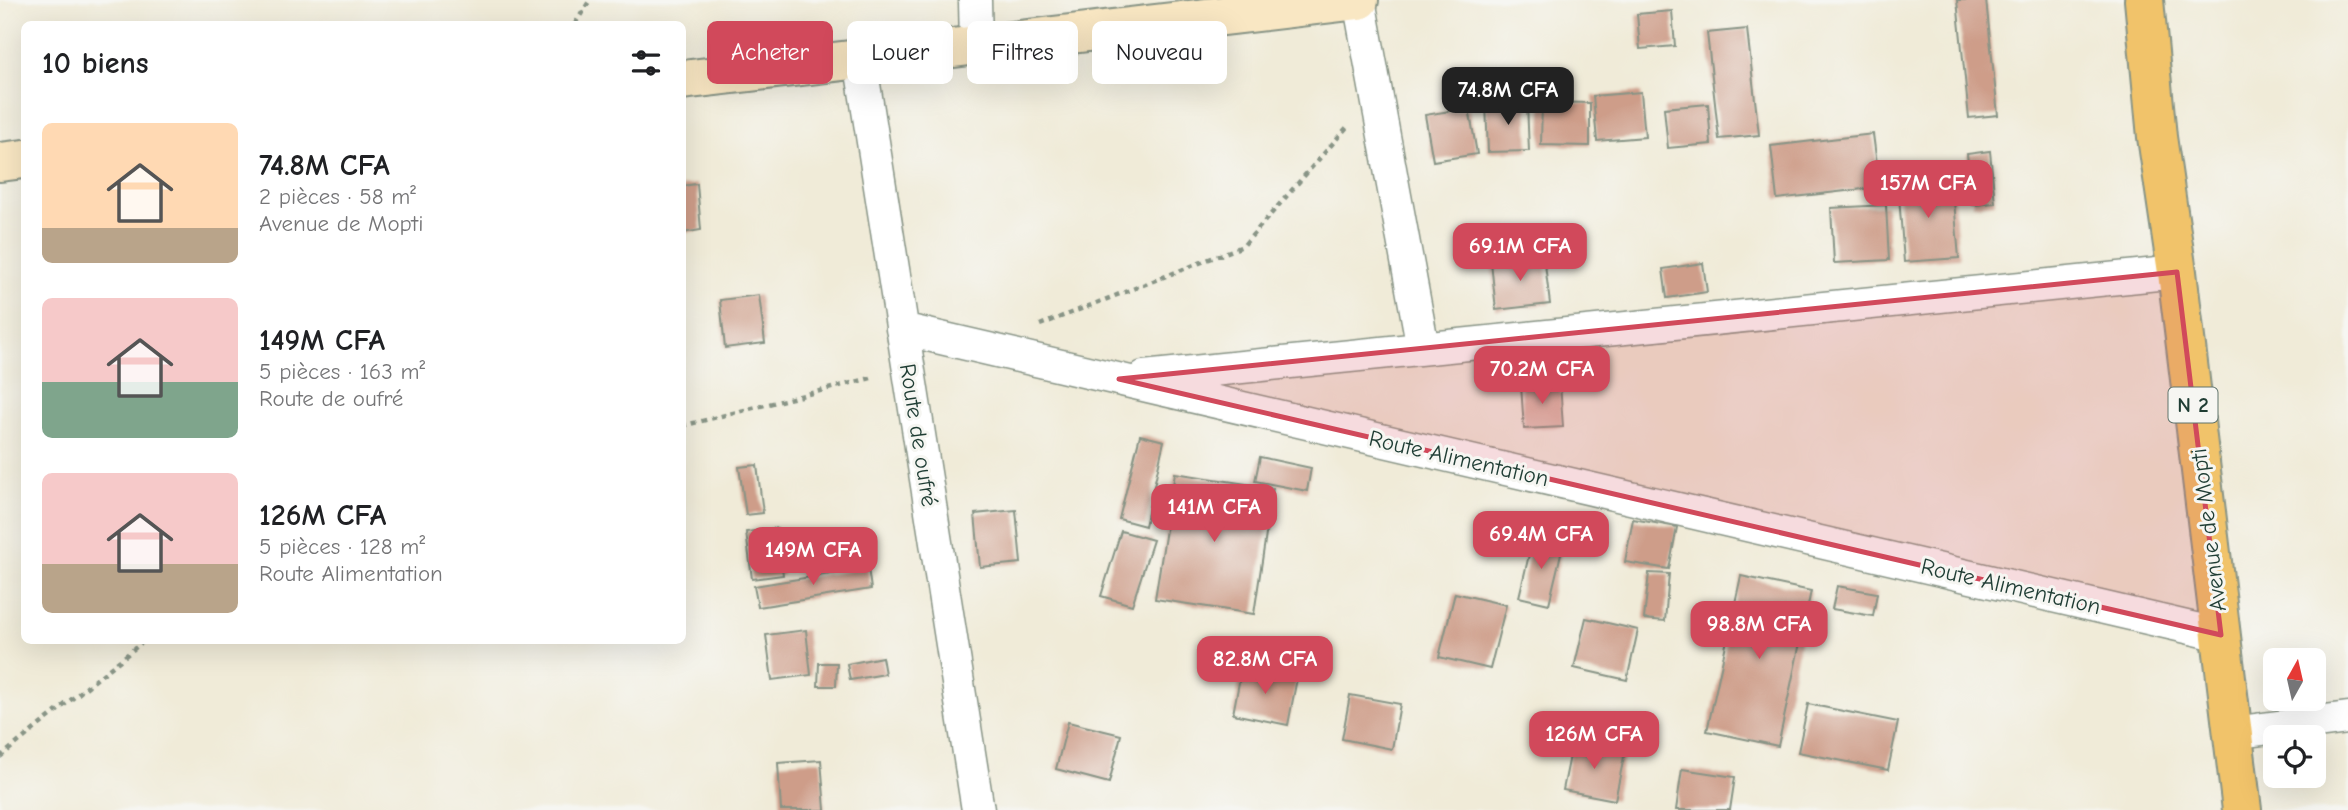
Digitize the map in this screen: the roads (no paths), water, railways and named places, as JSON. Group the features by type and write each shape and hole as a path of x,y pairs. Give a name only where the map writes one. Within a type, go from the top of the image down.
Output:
{"main road":[{"name":"Avenue de Mopti","path":"2144,0 2157,138 2177,272 2242,810"}],"street":[{"path":"975,0 975,21"},
{"path":"1078,34 1359,0 1423,348"},
{"path":"686,80 847,61"},
{"name":"Route de oufré","path":"864,84 978,810"},
{"path":"0,162 21,159"},
{"path":"1119,379 2177,272"},
{"name":"Route Alimentation","path":"902,329 2221,635"},
{"path":"2232,733 2348,718"}]}
